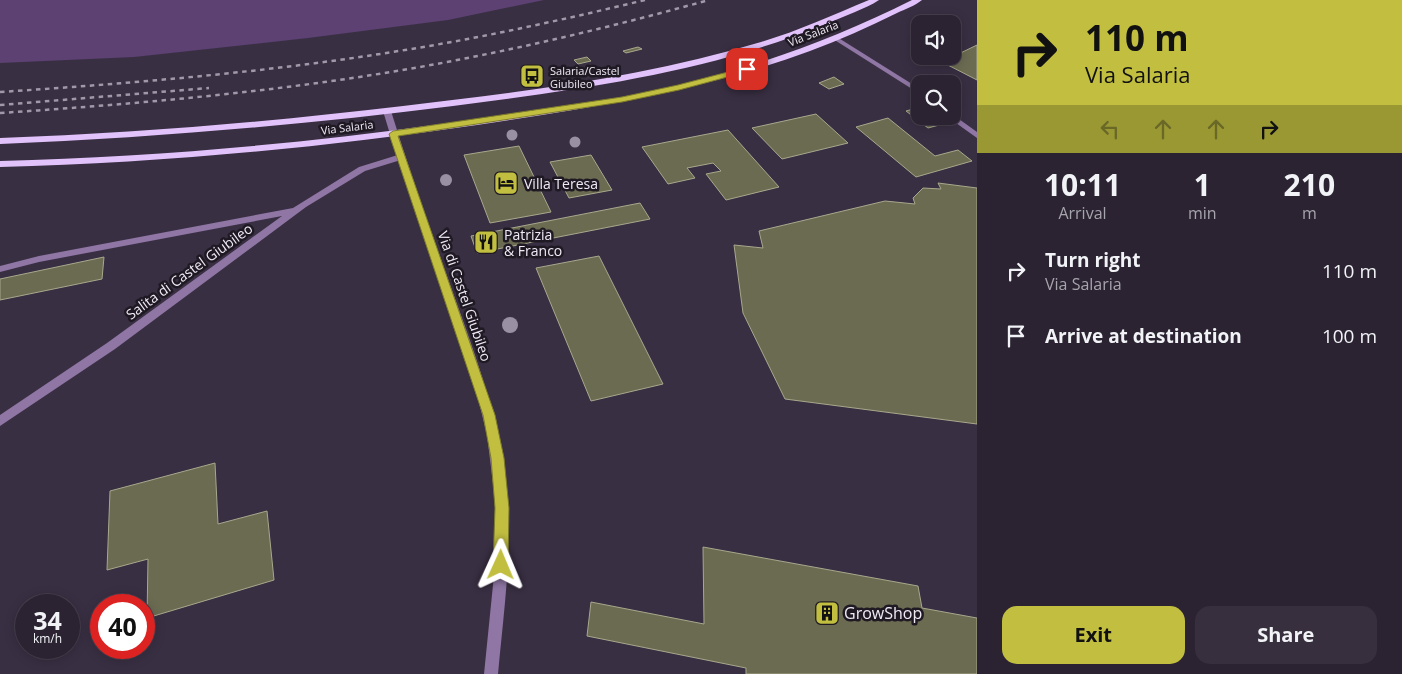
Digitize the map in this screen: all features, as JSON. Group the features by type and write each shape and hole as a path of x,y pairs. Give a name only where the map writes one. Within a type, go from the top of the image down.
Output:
{"main road":[{"name":"Via Salaria","path":"0,141 223,128 387,111 602,83 689,66 773,41 844,15 875,0"},
{"name":"Via Salaria","path":"0,164 180,155 330,142 555,110 650,94 758,66 835,38 918,0"}],"street":[{"path":"835,38 911,86"},
{"name":"Via di Castel Giubileo","path":"387,111 393,134 478,378 489,415 497,458 502,508 501,565 491,674"},
{"path":"961,123 977,136"},
{"name":"Salita di Castel Giubileo","path":"0,421 111,346 295,211 362,169 401,157"},
{"path":"0,269 39,259 295,211"}],"shaded area":[{"path":"0,0 544,0 448,20 308,38 134,57 0,63"}],"building":[{"path":"977,45 977,80 948,65 961,65 961,53"},
{"path":"638,47 642,49 626,53 623,51"},
{"path":"587,57 591,61 578,64 574,60"},
{"path":"834,77 844,84 829,89 819,83"},
{"path":"816,114 848,143 782,159 752,128"},
{"path":"888,118 935,156 958,150 972,161 916,177 856,127"},
{"path":"924,125 939,125 928,128"},
{"path":"728,130 779,187 726,200 706,174 721,171 713,163 687,168 695,178 668,184 642,147"},
{"name":"Villa Teresa","path":"519,146 551,212 490,223 464,155"},
{"path":"591,155 612,190 569,198 550,162"},
{"path":"938,183 977,188 977,424 785,399 743,313 734,245 763,248 759,231 885,201 915,204 913,198 923,188 941,189"},
{"path":"640,203 650,219 477,253 471,236"},
{"path":"599,256 663,384 591,401 536,268"},
{"path":"104,257 102,279 0,300 0,279"},
{"path":"215,463 218,524 267,511 274,580 155,616 155,594 147,594 148,559 107,570 110,491"},
{"name":"GrowShop","path":"703,547 918,586 922,608 977,618 977,674 746,674 746,668 587,636 591,602 704,624"}],"railway":[{"path":"0,92 203,76 355,58 496,33 645,0"},
{"path":"0,113 225,94 392,72 546,41 709,0"},
{"path":"0,105 209,88"}],"place":[{"name":"Salaria/Castel Giubileo","path":"532,76"},
{"name":"Villa Teresa","path":"506,183"},
{"name":"Patrizia & Franco","path":"486,242"},
{"name":"GrowShop","path":"827,613"}],"route":[{"path":"501,565 502,508 497,458 489,415 478,378 393,134 622,100 706,81 747,69"}]}
